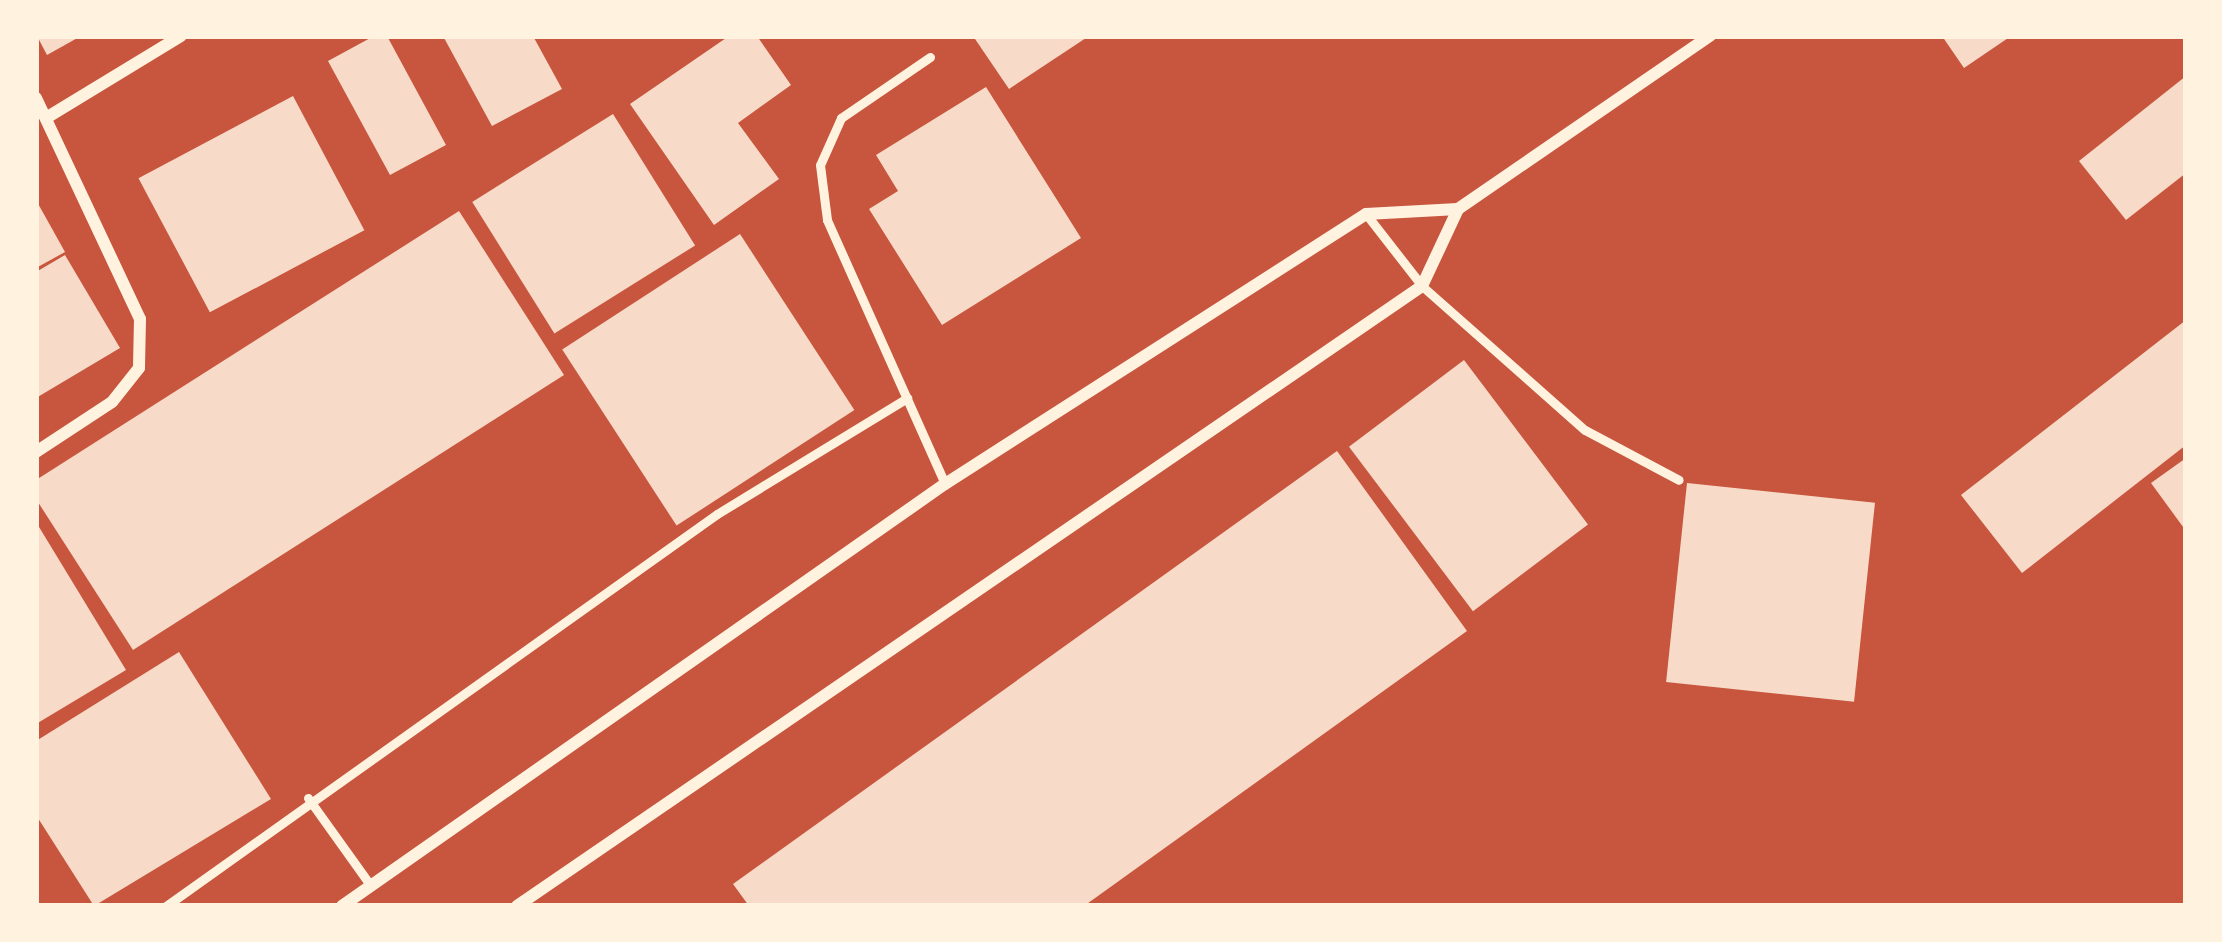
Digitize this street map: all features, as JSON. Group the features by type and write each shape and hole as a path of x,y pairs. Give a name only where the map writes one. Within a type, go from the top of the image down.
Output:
{"street":[{"path":"46,118 181,36"},
{"path":"517,906 1422,286 1458,209 1710,36"},
{"path":"36,98 128,279 139,368 112,402 36,452"},
{"path":"342,906 945,484 1366,214 1458,209"}],"lane":[{"path":"930,57 841,118 820,166 827,220 945,484"},
{"path":"1366,214 1422,286 1586,430 1679,480"},
{"path":"166,906 308,798 717,514 908,398"},
{"path":"308,798 371,886"}],"building":[{"path":"37,36 81,36 47,55"},
{"path":"374,36 387,36 446,145 390,175 328,61"},
{"path":"443,36 533,36 562,89 492,126"},
{"path":"729,36 757,36 791,85 738,123 779,179 714,225 630,104"},
{"path":"973,36 1089,36 1009,89"},
{"path":"1942,36 2011,36 1964,68"},
{"path":"2186,76 2186,173 2126,220 2079,161"},
{"path":"986,87 1081,238 942,325 869,209 898,191 876,155"},
{"path":"293,96 364,230 210,312 138,178"},
{"path":"613,114 695,245 554,333 472,202"},
{"path":"36,200 65,252 36,268"},
{"path":"459,211 564,375 133,650 36,499 36,480"},
{"path":"740,234 854,410 677,526 562,349"},
{"path":"65,255 120,348 36,398 36,272"},
{"path":"2186,320 2186,445 2022,573 1961,495"},
{"path":"1464,360 1588,525 1473,611 1349,447"},
{"path":"1337,451 1467,631 1084,906 749,906 733,884"},
{"path":"2186,458 2186,531 2151,483"},
{"path":"1687,483 1875,503 1854,702 1666,682"},
{"path":"36,522 126,670 36,724"},
{"path":"179,652 271,799 94,906 36,815 36,741"}]}
